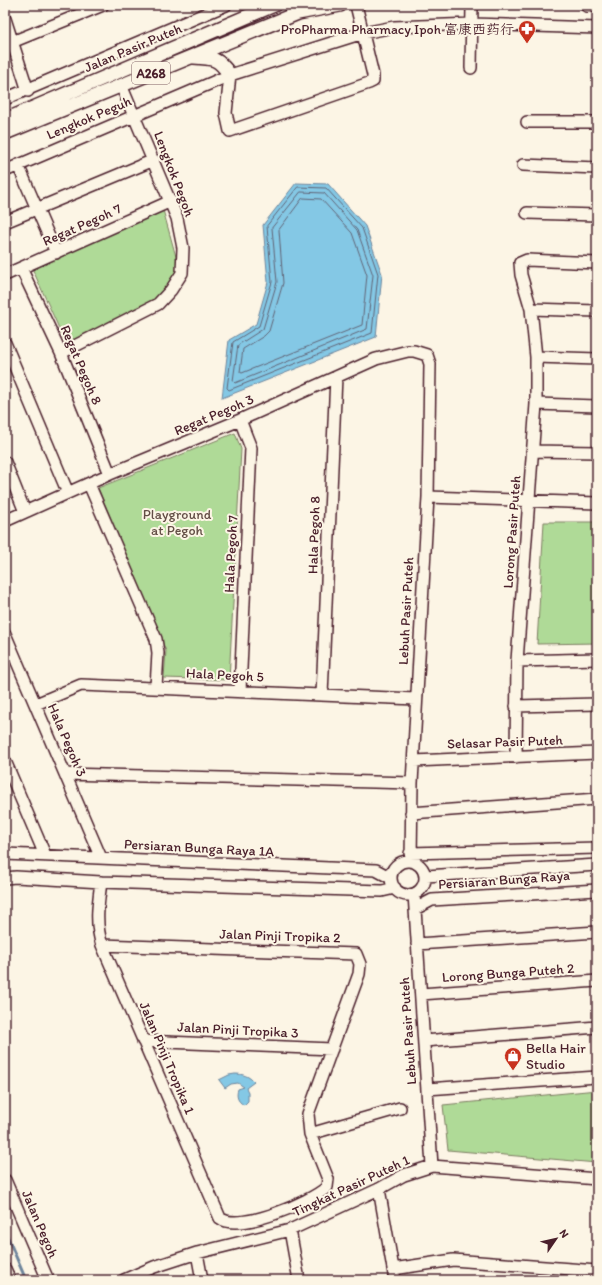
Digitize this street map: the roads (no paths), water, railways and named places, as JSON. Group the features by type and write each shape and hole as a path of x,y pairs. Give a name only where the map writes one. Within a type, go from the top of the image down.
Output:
{"main road":[{"name":"Jalan Pasir Puteh","path":"5,120 274,5"},
{"name":"Jalan Pasir Puteh","path":"5,133 298,13 340,5"},
{"path":"587,5 597,6"},
{"path":"189,57 214,59 221,62 230,75"}],"street":[{"path":"12,42 103,5"},
{"path":"195,5 202,15"},
{"path":"5,100 226,5"},
{"path":"230,75 226,122 230,130 373,81 373,75 356,5"},
{"path":"471,68 472,5"},
{"path":"5,19 28,91"},
{"name":"Lengkok Peguh","path":"5,171 230,75 363,33 394,27 472,24 596,29"},
{"name":"Lengkok Pegoh","path":"61,353 158,304 171,290 182,273 183,248 177,218 154,160 121,85"},
{"path":"527,122 597,122"},
{"path":"5,222 154,160"},
{"path":"18,165 56,253"},
{"path":"523,165 597,168"},
{"name":"Regat Pegoh 7","path":"5,275 171,201"},
{"path":"527,213 597,215"},
{"name":"Lorong Pasir Puteh","path":"516,757 517,661 536,404 536,357 531,309 521,275 520,263 527,260 597,263"},
{"name":"Regat Pegoh 8","path":"21,268 61,353 110,474"},
{"path":"531,309 597,311"},
{"path":"5,343 68,493"},
{"name":"Regat Pegoh 3","path":"5,521 110,474 240,420 376,359 408,351 423,353 429,359 430,364"},
{"path":"536,357 597,359"},
{"name":"Lebuh Pasir Puteh","path":"411,856 412,783 428,497 430,364"},
{"name":"Hala Pegoh 8","path":"322,695 336,377"},
{"path":"536,404 597,406"},
{"name":"Hala Pegoh 7","path":"240,420 251,448 240,691"},
{"path":"532,451 597,452"},
{"path":"6,465 25,512"},
{"path":"89,484 156,639 158,653 156,687"},
{"path":"428,497 597,503"},
{"name":"Hala Pegoh 3","path":"5,634 101,858"},
{"path":"517,661 597,659"},
{"name":"Hala Pegoh 5","path":"36,704 81,685 416,699"},
{"path":"516,706 597,704"},
{"name":"Selasar Pasir Puteh","path":"414,760 516,757 597,752"},
{"path":"5,761 45,855"},
{"path":"66,774 412,783"},
{"path":"411,813 597,799"},
{"path":"411,856 423,868 426,876 423,887 414,894 407,895 393,883 392,870 397,864 411,856 597,848"},
{"name":"Persiaran Bunga Raya 1A","path":"5,854 376,870 393,883"},
{"name":"Persiaran Bunga Raya","path":"426,876 597,865"},
{"path":"5,878 16,877 101,882 382,891 393,883"},
{"name":"Jalan Pinji Tropika 1","path":"101,882 97,910 98,933 102,945 220,1218 225,1222 242,1222 291,1209 321,1193 327,1187 328,1179 310,1134"},
{"name":"Persiaran Bunga Raya","path":"415,909 432,900 597,890"},
{"name":"Lebuh Pasir Puteh","path":"414,894 432,1166"},
{"path":"417,944 597,932"},
{"name":"Jalan Pinji Tropika 2","path":"102,945 356,954 360,964 359,974 332,1049"},
{"name":"Lorong Bunga Puteh 2","path":"421,994 597,981"},
{"path":"424,1041 597,1028"},
{"name":"Jalan Pinji Tropika 3","path":"144,1041 332,1049"},
{"path":"332,1049 308,1114 310,1134 400,1108"},
{"path":"427,1089 597,1077"},
{"name":"Tingkat Pasir Puteh 1","path":"124,1280 154,1267 197,1253 290,1230 379,1189 404,1175 432,1166 597,1179"},
{"name":"Jalan Pegoh","path":"5,1180 48,1280"},
{"path":"379,1189 394,1275 453,1260 597,1271"},
{"path":"290,1230 299,1280"},
{"path":"197,1253 202,1280"},
{"path":"5,1269 10,1280"}],"water":[{"path":"296,183 328,184 365,226 382,274 376,337 222,398 229,340 256,324 268,282 263,225"},
{"path":"235,1074 246,1076 254,1082 246,1088 248,1092 248,1101 244,1105 238,1100 237,1094 238,1089 244,1087 238,1083 231,1084 225,1088 219,1080"}],"waterway":[{"path":"5,1231 26,1280"}],"place":[{"name":"ProPharma Pharmacy Ipoh 富康西药行","path":"527,44"},
{"name":"Bella Hair Studio","path":"513,1071"}],"park label":[{"name":"Playground at Pegoh","path":"177,522"}]}
